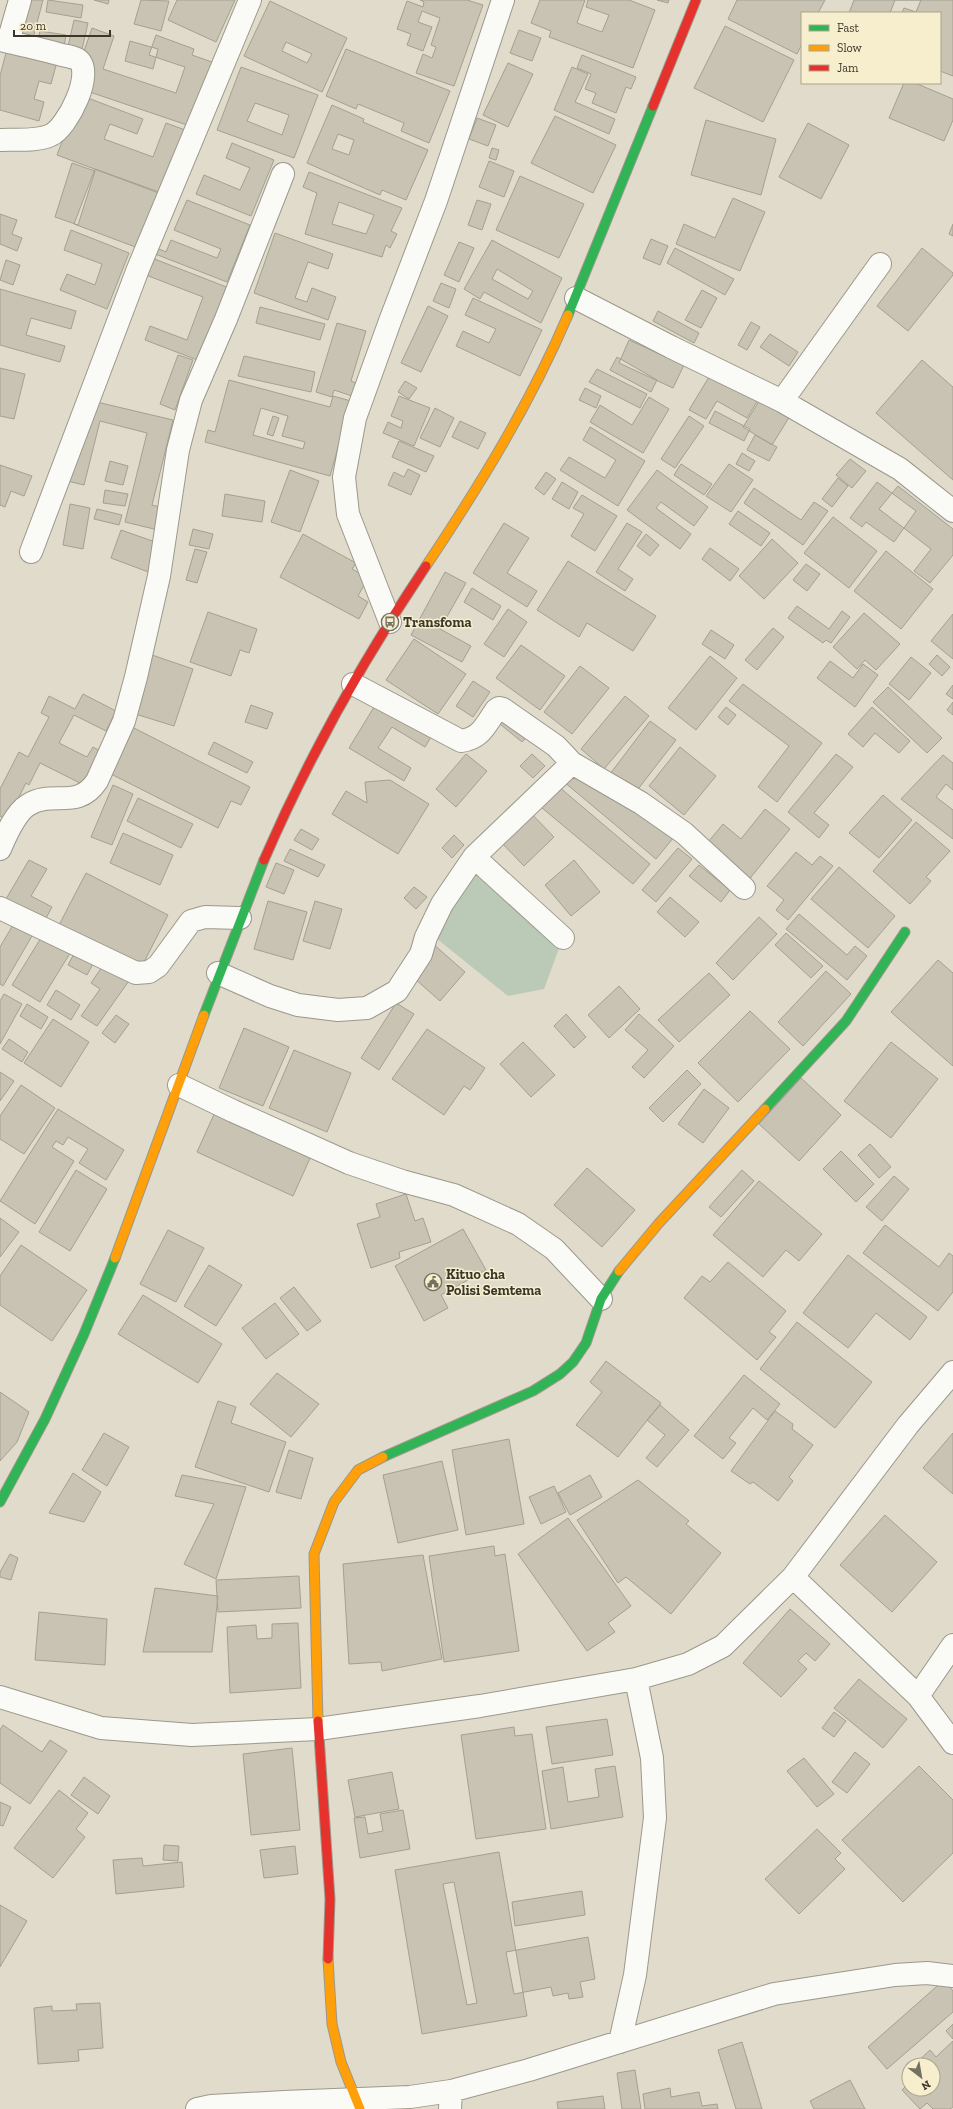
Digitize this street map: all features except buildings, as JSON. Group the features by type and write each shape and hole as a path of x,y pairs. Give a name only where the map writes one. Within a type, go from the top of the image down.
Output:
{"street":[{"path":"0,140 38,138 52,135 62,127 71,112 84,79 84,67 77,60 46,50 4,41 20,0"},
{"path":"30,552 138,269 250,0"},
{"path":"390,622 348,514 344,477 355,418 436,200 502,0"},
{"path":"0,1502 59,1388 98,1303 129,1225 218,973 285,811 318,741 390,622 450,530 513,428 576,298 696,0"},
{"path":"0,849 16,819 28,805 48,799 80,796 92,789 124,721 152,610 178,450 191,400 226,320 283,174"},
{"path":"782,401 880,264"},
{"path":"576,298 671,347 782,401 900,469 953,511"},
{"path":"353,684 461,741 470,740 479,735 496,710 499,708 503,709 556,746 572,763 641,803 684,833 744,888"},
{"path":"218,973 270,996 298,1005 338,1010 367,1008 397,991 421,954 426,937 442,904 474,857 572,763"},
{"path":"474,857 563,938"},
{"path":"0,908 136,972 149,972 158,966 191,920 205,917 240,918"},
{"path":"358,2103 342,2062 332,2024 328,1964 330,1899 318,1729 314,1554 334,1502 358,1470 396,1450 533,1391 560,1374 573,1362 586,1343 601,1299 617,1273 659,1223 846,1021 905,932"},
{"path":"179,1085 349,1163 402,1181 454,1195 518,1224 554,1249 601,1299"},
{"path":"0,1697 101,1728 192,1735 318,1729 480,1706 636,1679 688,1664 723,1646 793,1577 908,1425 953,1372"},
{"path":"793,1577 918,1696 953,1743"},
{"path":"918,1696 953,1645"},
{"path":"620,2042 635,1975 655,1818 652,1758 636,1679"},
{"path":"197,2109 211,2106 358,2103 410,2097 450,2100 529,2070 774,1994 895,1975 927,1973 953,1976"}],"green space":[{"path":"475,849 561,943 544,989 508,996 431,934"}],"traffic: fast":[{"path":"568,315 653,106"},
{"path":"204,1015 264,860"},
{"path":"765,1109 846,1021 905,932"},
{"path":"0,1502 45,1419 84,1334 115,1258"},
{"path":"383,1457 533,1391 560,1374 573,1362 586,1343 601,1299 619,1271"}],"traffic: slow":[{"path":"426,566 466,505 503,444 521,412 568,315"},
{"path":"115,1258 204,1015"},
{"path":"619,1271 659,1223 765,1109"},
{"path":"318,1721 314,1554 334,1502 358,1470 383,1457"},
{"path":"328,1959 332,2024 341,2062 360,2109"}],"traffic: jam":[{"path":"653,106 696,0"},
{"path":"264,860 299,783 338,709 380,637 426,566"},
{"path":"318,1721 330,1899 328,1959"}],"place":[{"name":"Transfoma","path":"390,622"},
{"name":"Kituo cha Polisi Semtema","path":"433,1282"}]}
